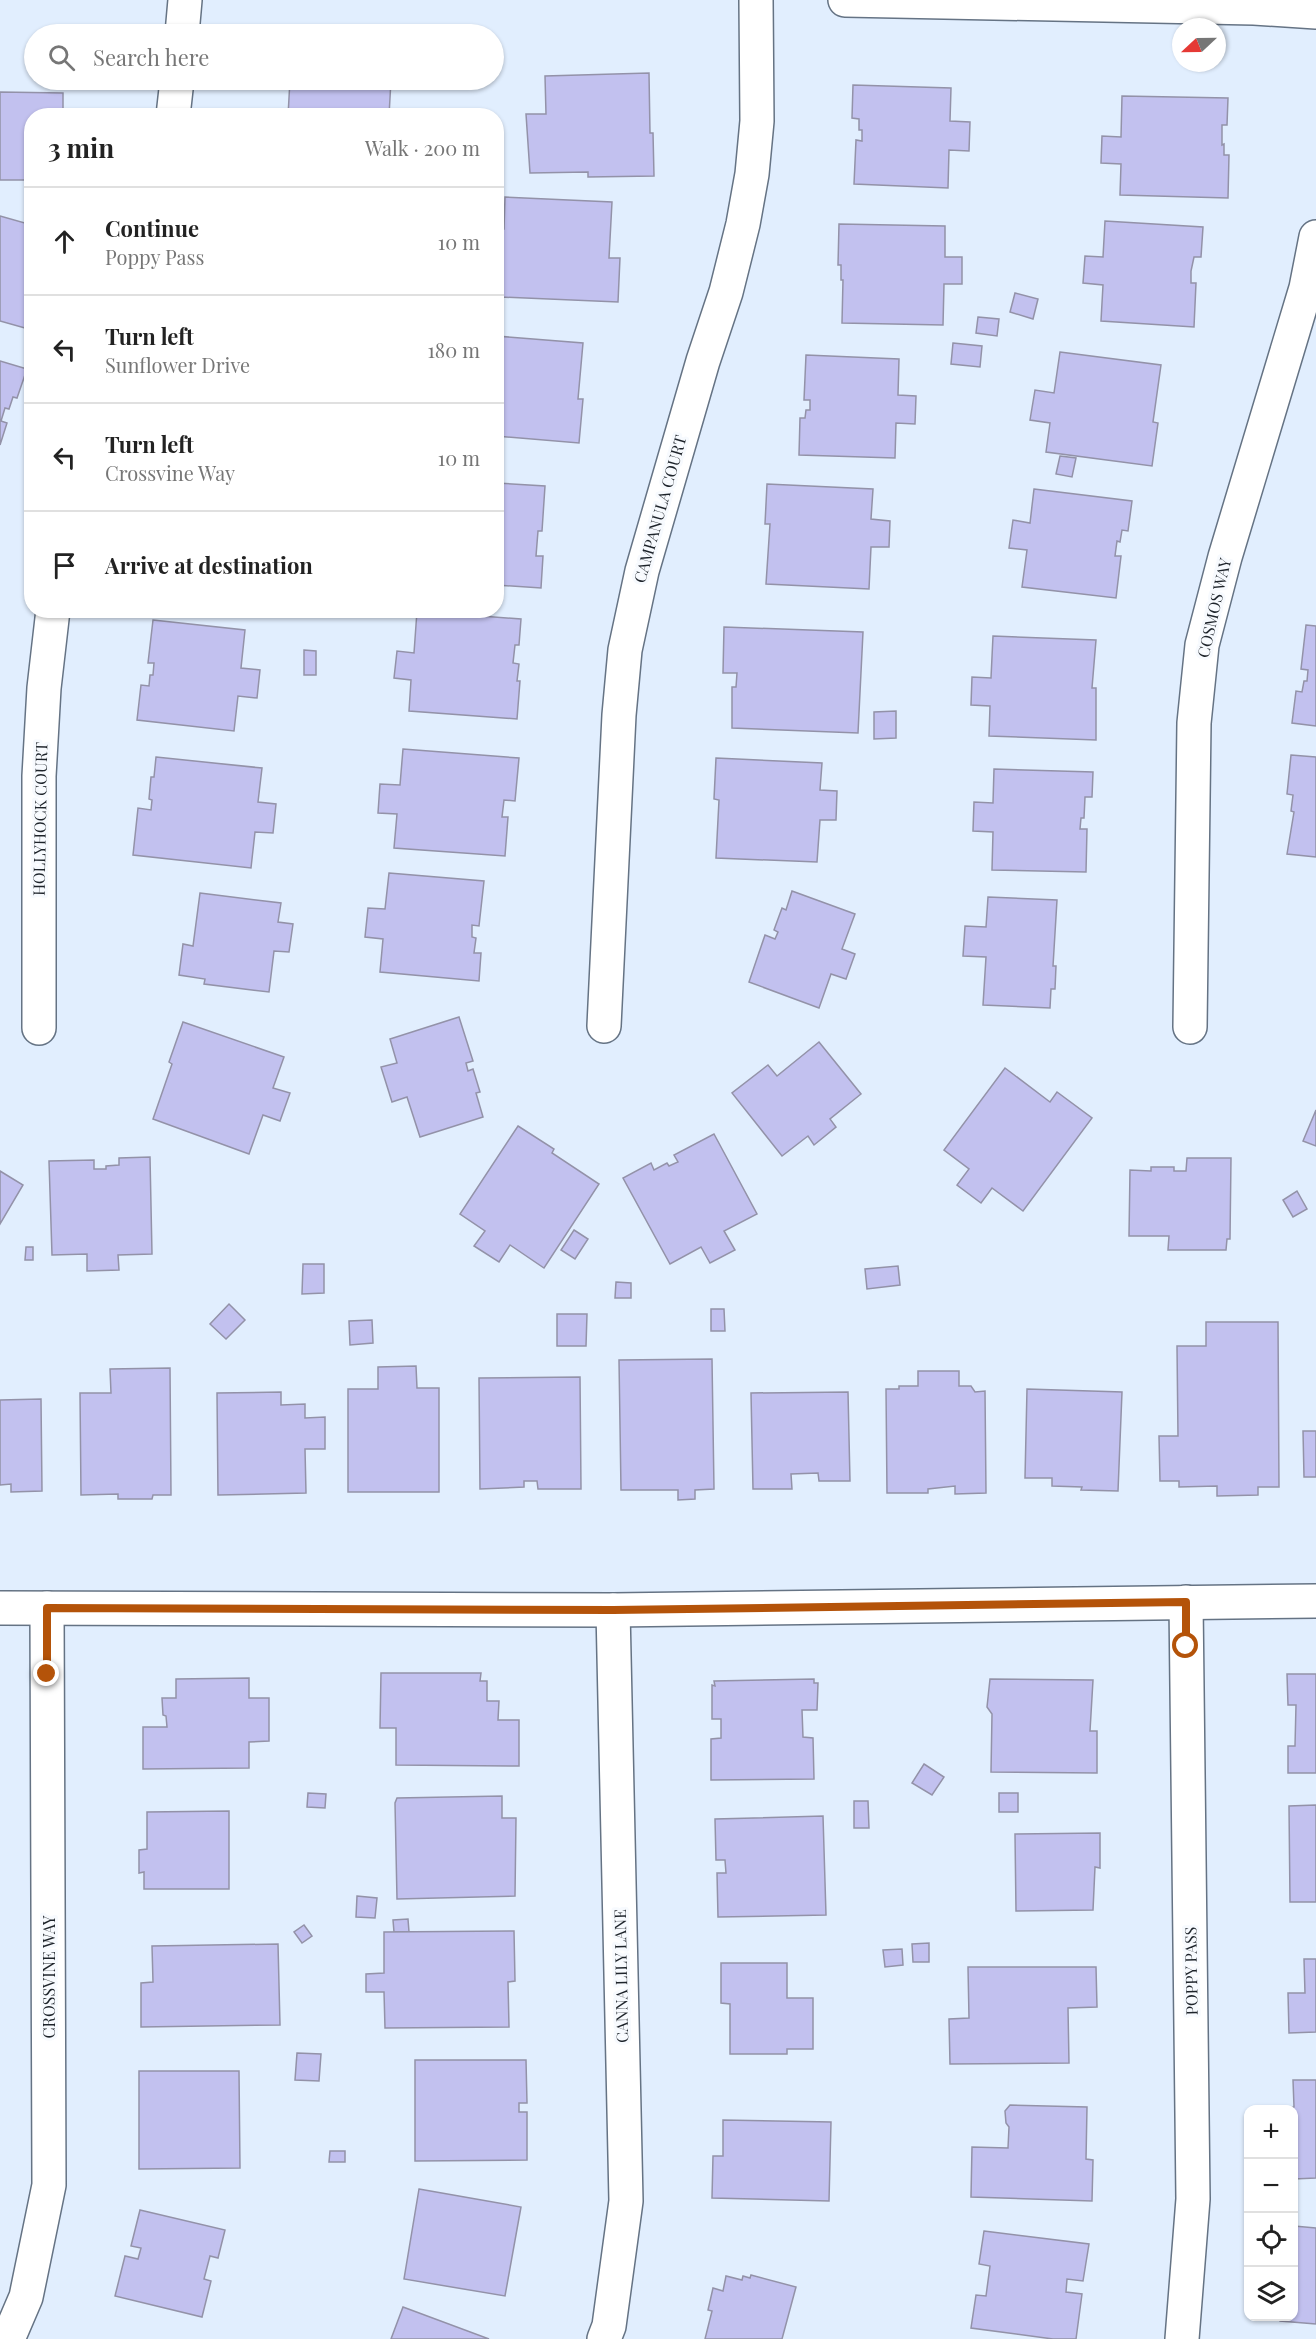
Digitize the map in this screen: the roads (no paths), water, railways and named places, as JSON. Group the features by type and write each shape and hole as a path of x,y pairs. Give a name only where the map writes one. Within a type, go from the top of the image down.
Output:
{"street":[{"path":"183,24 185,0"},
{"name":"CAMPANULA COURT","path":"604,1026 619,715 625,650 642,571 703,361 726,292 743,224 752,174 757,121 756,0"},
{"path":"845,0 1243,8 1316,12"},
{"path":"174,108 176,90"},
{"name":"COSMOS WAY","path":"1190,1027 1194,723 1202,645 1225,557 1306,288 1316,237"},
{"name":"HOLLYHOCK COURT","path":"39,1028 39,776 44,688 52,618"},
{"path":"0,1608 613,1610 1316,1601"},
{"name":"POPPY PASS","path":"1182,2339 1193,2199 1186,1602"},
{"name":"CROSSVINE WAY","path":"8,2339 26,2297 50,2185 47,1608"},
{"name":"CANNA LILY LANE","path":"604,2339 609,2326 626,2201 613,1610"}]}
